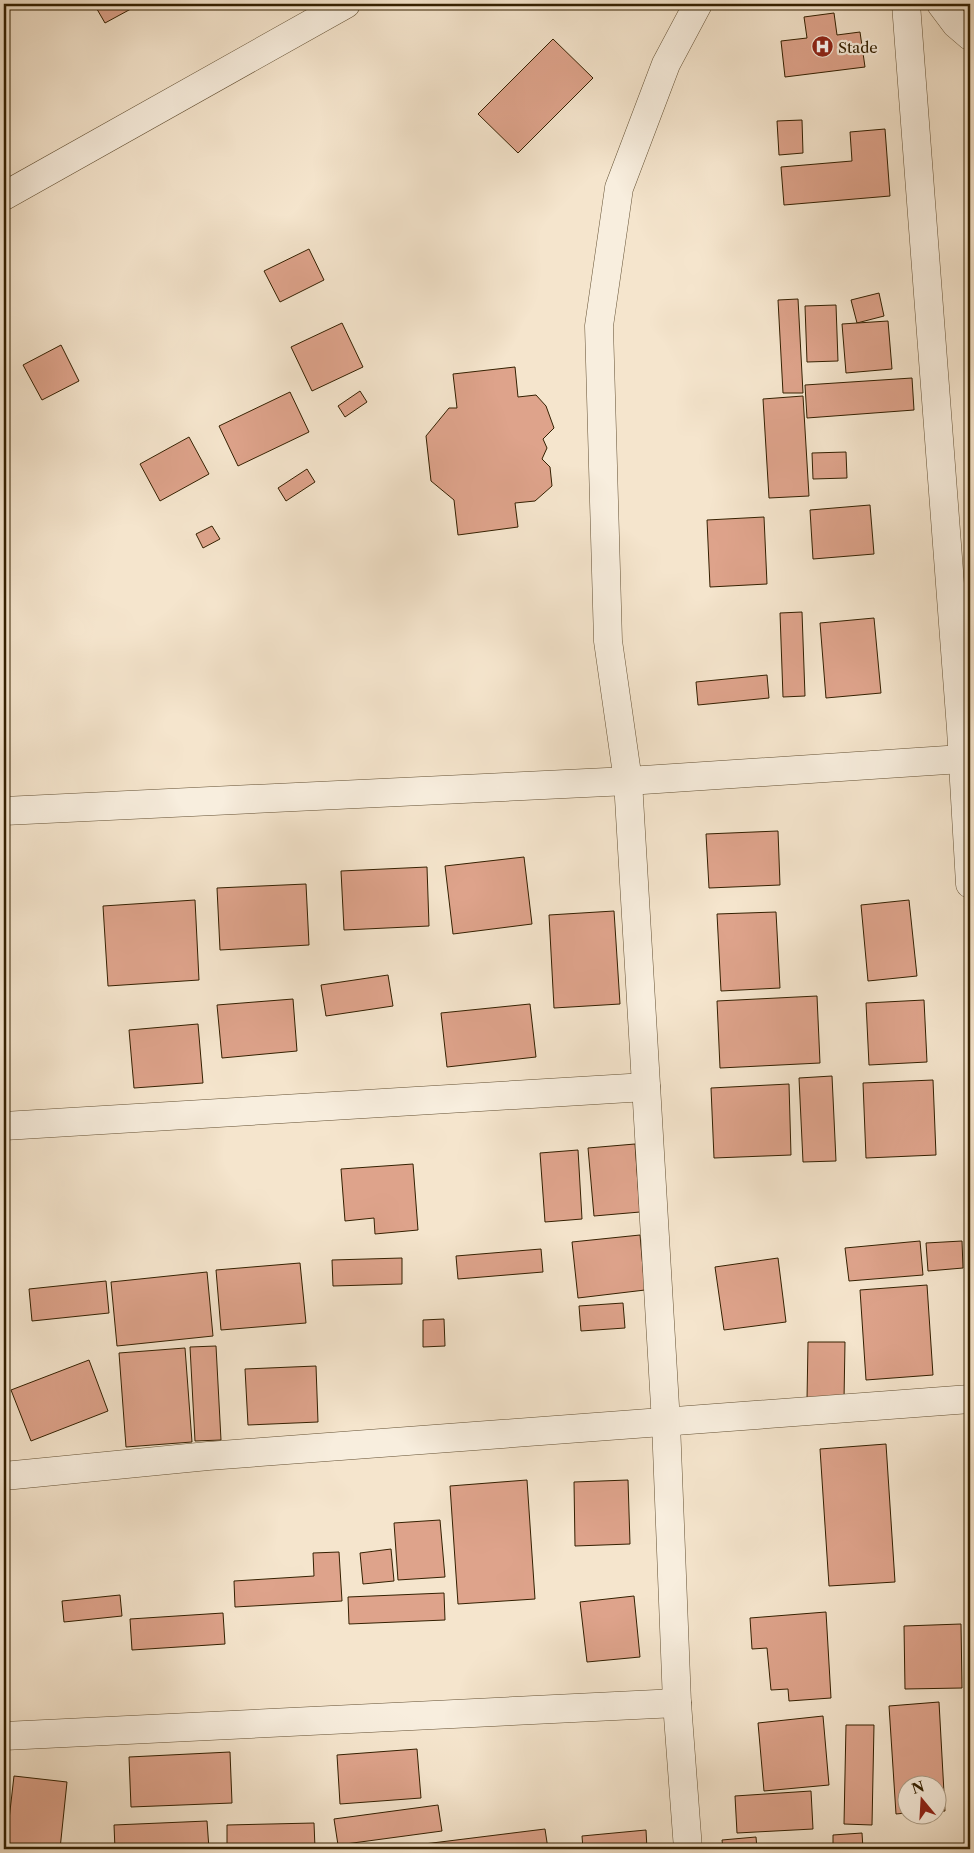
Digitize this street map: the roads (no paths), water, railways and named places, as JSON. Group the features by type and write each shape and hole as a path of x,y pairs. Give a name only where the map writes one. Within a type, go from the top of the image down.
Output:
{"street":[{"path":"4,196 346,4"},
{"path":"688,1849 677,1703 666,1423 628,781 608,641 599,326 619,188 666,64 698,4"},
{"path":"906,4 966,727 962,760 970,884"},
{"path":"941,4 956,24 970,36"},
{"path":"4,811 628,781 962,760"},
{"path":"4,1126 646,1087"},
{"path":"4,1476 208,1456 970,1399"},
{"path":"4,1736 677,1703"}],"place":[{"name":"Stade","path":"822,47"}]}
